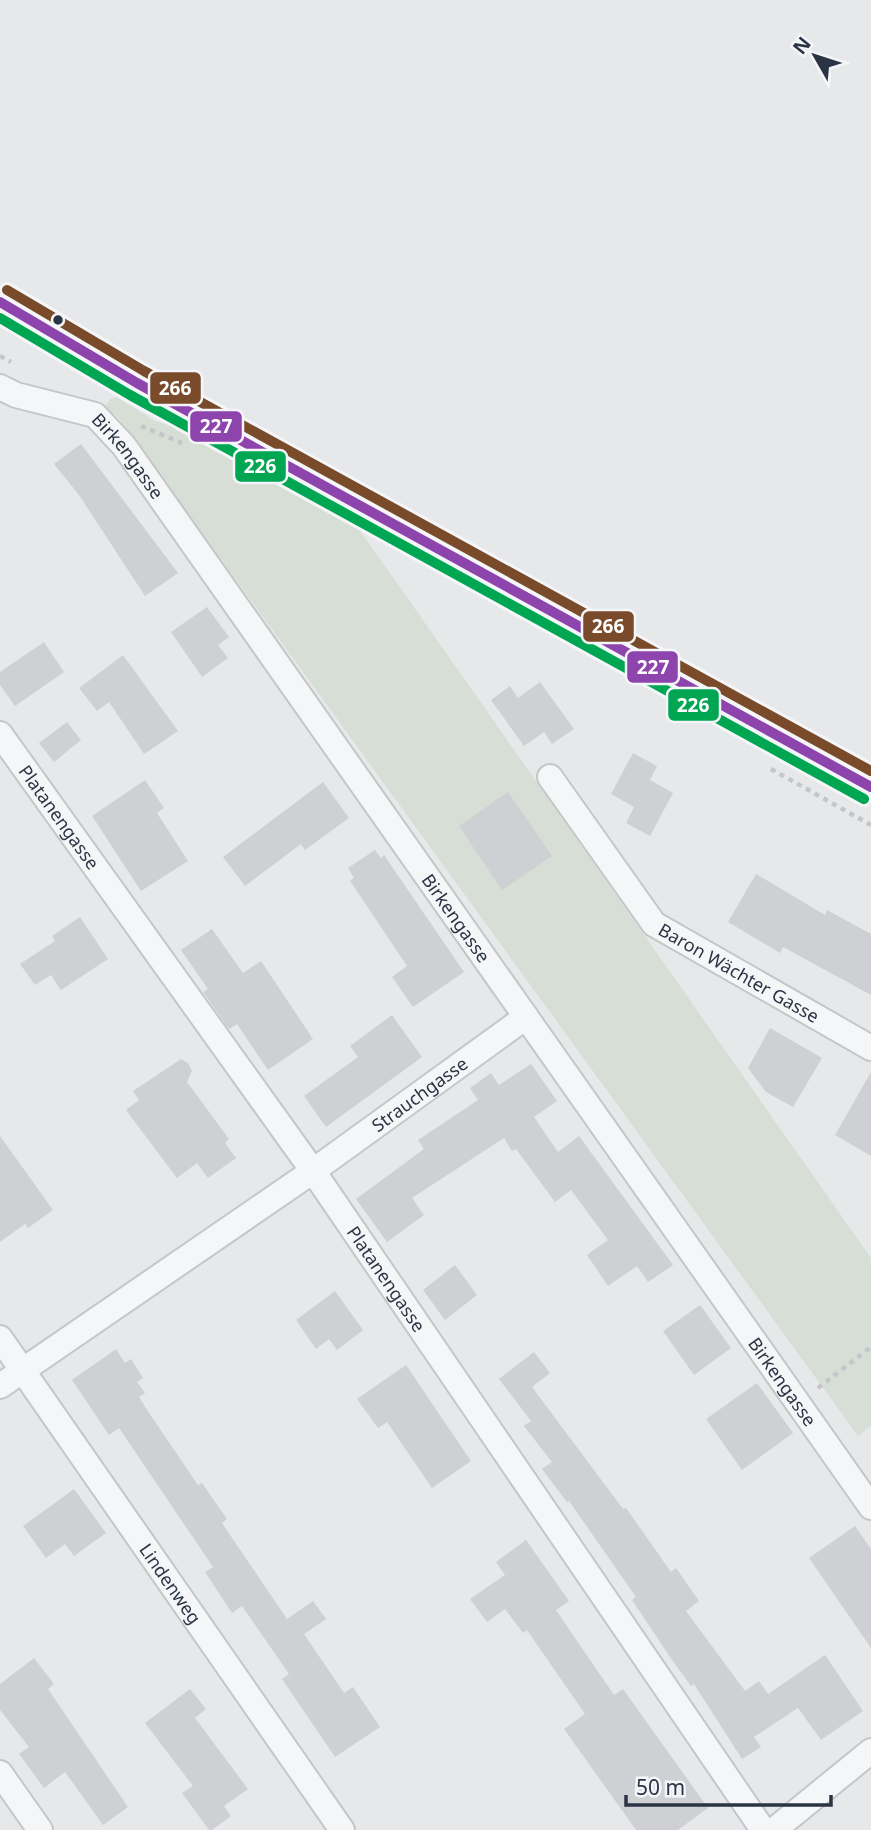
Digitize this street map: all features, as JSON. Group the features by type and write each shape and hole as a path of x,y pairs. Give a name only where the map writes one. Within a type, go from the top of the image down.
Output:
{"street":[{"path":"0,302 99,363 371,511 689,691 871,787"},
{"name":"Birkengasse","path":"0,387 16,395 94,415 124,446 871,1507"},
{"name":"Platanengasse","path":"0,734 313,1171 763,1830"},
{"name":"Baron Wächter Gasse","path":"550,777 654,924 871,1048"},
{"name":"Strauchgasse","path":"23,1370 313,1171 526,1017"},
{"name":"Lindenweg","path":"0,1338 342,1830"},
{"path":"0,1386 23,1370"},
{"path":"775,1830 871,1751"},
{"path":"0,1773 40,1830"}],"path":[{"path":"0,356 23,368"},
{"path":"132,422 191,446"},
{"path":"762,764 871,825"},
{"path":"798,1404 871,1348"}],"shaded area":[{"path":"117,397 155,421 174,426 354,522 871,1258 871,1426 858,1436 117,416 104,409 110,399"}],"building":[{"path":"81,444 178,573 145,596 79,495 54,464"},
{"path":"207,607 229,637 218,645 228,658 202,677 171,632"},
{"path":"44,642 64,672 15,706 0,685 0,672"},
{"path":"123,655 178,731 144,754 109,702 97,711 79,688"},
{"path":"540,682 574,729 552,744 544,732 524,746 491,700 510,686 518,698"},
{"path":"67,722 81,740 54,762 39,743"},
{"path":"633,753 657,766 650,780 673,793 650,836 626,823 634,807 611,794"},
{"path":"145,780 164,808 157,813 188,861 141,891 92,816"},
{"path":"323,782 349,818 305,850 301,844 245,886 223,857"},
{"path":"508,792 552,856 502,890 459,826"},
{"path":"375,850 381,858 384,855 464,972 413,1007 392,977 407,966 350,881 354,878 348,868"},
{"path":"756,874 825,915 827,910 871,934 871,995 783,947 780,953 728,922"},
{"path":"80,917 108,959 61,990 51,975 35,985 20,964 55,941 52,936"},
{"path":"212,929 243,973 261,961 313,1039 268,1070 237,1024 229,1029 203,992 208,989 181,950"},
{"path":"392,1015 422,1057 326,1127 304,1096 358,1057 350,1046"},
{"path":"770,1028 822,1058 793,1107 766,1092 748,1068"},
{"path":"181,1059 188,1063 192,1071 187,1082 229,1139 225,1143 236,1158 208,1178 197,1163 177,1178 126,1110 139,1100 133,1091"},
{"path":"531,1064 557,1101 534,1117 558,1152 579,1136 673,1265 648,1282 637,1266 608,1286 587,1255 608,1240 571,1190 555,1202 516,1149 512,1151 504,1138 412,1198 424,1215 387,1242 356,1199 424,1149 418,1140 478,1100 470,1088 491,1073 499,1085"},
{"path":"871,1072 871,1156 835,1135"},
{"path":"0,1136 53,1210 28,1228 25,1224 0,1242"},
{"path":"455,1265 477,1295 445,1320 423,1290"},
{"path":"335,1291 363,1330 337,1350 329,1339 316,1349 296,1320"},
{"path":"700,1305 731,1348 694,1375 663,1331"},
{"path":"116,1349 125,1363 131,1359 143,1378 137,1382 145,1393 139,1397 198,1485 202,1483 227,1519 222,1523 287,1619 313,1601 326,1619 304,1634 344,1693 353,1687 380,1727 335,1757 282,1679 289,1674 242,1606 232,1613 205,1572 213,1567 119,1428 109,1435 72,1380"},
{"path":"534,1352 550,1373 532,1387 623,1509 626,1508 671,1572 676,1568 699,1601 686,1611 745,1691 759,1681 768,1694 825,1655 863,1711 821,1740 798,1708 754,1737 761,1747 742,1759 694,1684 691,1686 632,1600 636,1597 569,1501 567,1502 542,1469 552,1462 524,1426 531,1421 499,1379"},
{"path":"406,1365 471,1461 432,1488 387,1422 378,1428 357,1399"},
{"path":"757,1383 793,1433 742,1470 706,1419"},
{"path":"74,1489 106,1533 74,1556 65,1544 46,1558 23,1526"},
{"path":"855,1526 871,1549 871,1648 809,1558"},
{"path":"526,1540 569,1601 556,1610 614,1695 623,1689 708,1808 678,1830 636,1830 564,1729 585,1714 527,1630 523,1633 505,1609 487,1622 470,1599 505,1575 496,1562"},
{"path":"34,1658 54,1684 48,1689 128,1807 103,1825 65,1772 44,1788 19,1754 29,1747 0,1710 0,1684"},
{"path":"190,1689 206,1709 195,1718 248,1789 224,1806 231,1816 212,1830 209,1830 182,1793 193,1786 145,1723"}],"transit line":[{"name":"266","path":"7,290 144,371 871,771"},
{"name":"227","path":"0,302 137,383 871,787"},
{"name":"226","path":"0,318 130,395 864,799"}]}
